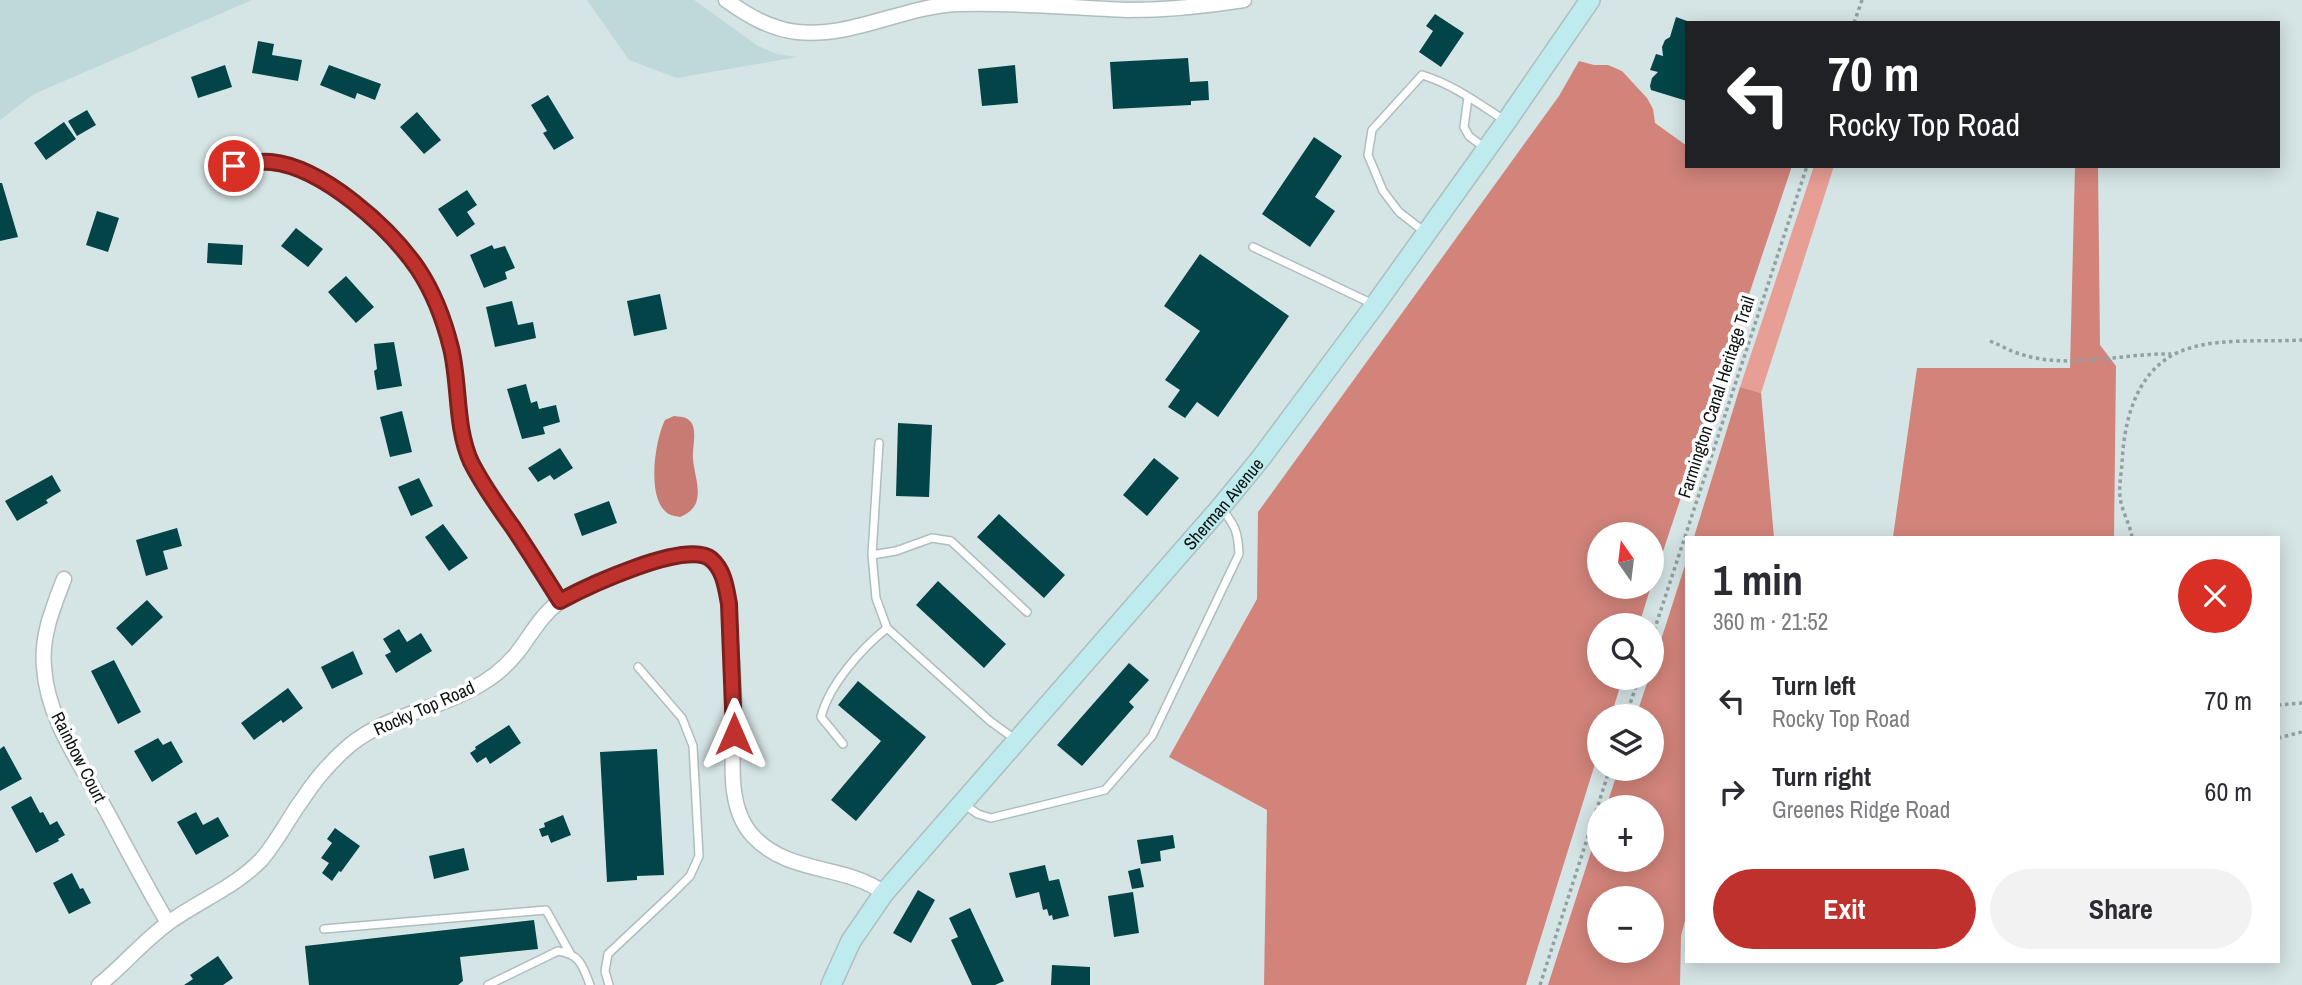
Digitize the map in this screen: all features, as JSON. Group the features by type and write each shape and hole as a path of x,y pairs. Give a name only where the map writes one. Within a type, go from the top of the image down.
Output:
{"main road":[{"name":"Sherman Avenue","path":"831,985 852,941 884,893 1220,508 1304,402 1506,122 1590,0"}],"street":[{"path":"726,0 756,20 776,28 816,33 851,27 921,8 960,4 1129,10 1244,0"},
{"path":"234,166 274,162 334,188 368,214 419,270 436,303 451,350 463,436 470,460 482,483 560,601"},
{"name":"Rocky Top Road","path":"108,982 168,923 250,870 264,857 321,774 352,743 390,721 470,691 493,676 509,663 537,624 560,601 587,587 663,558 683,554 699,554 710,558 725,583 729,604 734,706 735,790 738,807 747,828 775,853 797,863 862,879 884,893"},
{"name":"Rainbow Court","path":"64,579 50,614 45,638 44,667 49,696 66,737 168,923"}],"lane":[{"path":"1426,233 1399,212 1383,191 1368,155 1372,130 1422,75 1436,79 1506,122"},
{"path":"1468,97 1464,128 1469,136 1486,150"},
{"path":"1253,247 1375,305"},
{"path":"879,443 872,555 876,598 887,628 990,721 1017,740"},
{"path":"962,803 978,814 991,818 1105,790 1152,736 1238,554 1238,534 1233,522 1220,508"},
{"path":"872,555 896,551 932,538 951,541 1027,612"},
{"path":"843,744 821,717 825,700 868,643 887,628"},
{"path":"609,985 605,971 608,954 690,876 699,856 693,746 682,719 638,667"},
{"path":"324,929 546,910 570,953 578,959 590,985"},
{"path":"488,985 558,951 570,953"}],"path":[{"path":"1855,21 1862,0"},
{"name":"Farmington Canal Heritage Trail","path":"1685,536 1806,168"},
{"path":"2132,536 2120,498 2126,421 2141,384 2173,354 2190,347 2302,340"},
{"path":"1990,341 2021,355 2056,360 2102,360 2173,354"},
{"name":"Farmington Canal Heritage Trail","path":"1660,613 1685,537"},
{"path":"2280,705 2302,703"},
{"path":"2280,738 2302,732"},
{"path":"1540,985 1605,781"}],"shaded area":[{"path":"0,0 252,0 34,94 0,120"},
{"path":"587,0 694,0 758,46 777,54 797,57 677,78 629,60"},
{"path":"1579,61 1608,65 1622,71 1647,98 1653,109 1655,123 1685,145 1685,168 1791,168 1664,548 1664,522 1587,522 1587,599 1647,599 1643,613 1587,613 1587,690 1619,690 1615,704 1587,704 1587,781 1590,781 1526,985 1264,985 1267,810 1169,757 1257,599 1258,512 1559,96"},
{"path":"1813,168 1833,168 1761,393 1740,387"},
{"path":"2075,168 2098,168 2100,345 2116,366 2114,536 1893,536 1917,368 2070,368"},
{"path":"1740,387 1761,393 1774,536 1694,536"},
{"path":"674,416 687,418 692,424 693,459 698,487 696,503 689,512 680,517 665,511 659,503 654,480 661,429 665,420"},
{"path":"1685,565 1685,921 1681,936 1680,985 1548,985 1587,864 1587,872 1664,872 1664,795 1610,795 1615,781 1664,781 1664,704 1640,704 1645,690 1664,690 1664,631"}],"building":[{"path":"1435,14 1464,33 1441,67 1419,52 1433,31 1426,26"},
{"path":"1676,17 1687,21 1685,100 1651,90 1650,86 1652,78 1658,72 1650,70 1656,54 1663,56 1662,47 1670,37"},
{"path":"258,41 274,44 272,55 302,60 298,81 252,73"},
{"path":"1188,58 1190,82 1208,81 1209,100 1191,101 1191,105 1113,109 1110,62"},
{"path":"225,65 232,87 198,98 191,77"},
{"path":"329,65 381,84 375,100 357,93 355,99 320,85"},
{"path":"1015,65 1018,103 982,106 978,69"},
{"path":"548,95 574,138 554,150 543,133 547,131 531,105"},
{"path":"87,110 96,125 77,136 68,121"},
{"path":"417,112 441,140 424,154 400,127"},
{"path":"64,122 76,139 46,160 34,143"},
{"path":"1314,137 1342,156 1315,197 1335,211 1310,247 1262,214"},
{"path":"0,183 18,237 0,241"},
{"path":"467,190 477,205 467,212 475,224 457,237 438,209"},
{"path":"97,211 119,218 108,252 86,245"},
{"path":"296,228 323,249 308,267 281,246"},
{"path":"208,243 243,245 242,265 207,263"},
{"path":"492,245 494,249 505,246 515,268 505,272 507,279 484,288 470,255"},
{"path":"1200,254 1289,316 1218,417 1197,402 1185,418 1168,407 1180,390 1165,380 1200,331 1164,306"},
{"path":"346,276 374,307 356,323 328,292"},
{"path":"660,294 667,329 634,336 627,301"},
{"path":"512,301 518,325 533,322 536,338 495,347 486,307"},
{"path":"394,342 402,386 377,390 374,344"},
{"path":"526,384 531,403 537,401 539,409 556,405 560,422 543,427 545,434 522,439 507,389"},
{"path":"402,411 412,452 390,457 380,417"},
{"path":"898,423 932,425 929,497 896,496"},
{"path":"560,448 573,468 554,480 550,475 538,482 528,468"},
{"path":"1154,458 1179,478 1147,516 1123,495"},
{"path":"52,475 61,491 46,500 48,503 17,521 5,501"},
{"path":"419,478 433,506 411,516 398,487"},
{"path":"609,501 617,523 582,536 574,514"},
{"path":"999,514 1065,575 1044,598 977,537"},
{"path":"443,524 468,558 449,571 425,537"},
{"path":"177,528 182,546 163,551 168,569 146,576 136,540"},
{"path":"938,581 1006,644 984,668 916,605"},
{"path":"147,600 163,617 132,646 116,628"},
{"path":"399,629 407,642 421,633 432,651 396,673 385,655 391,652 383,639"},
{"path":"353,651 363,674 332,689 321,667"},
{"path":"114,660 141,712 118,724 91,671"},
{"path":"1129,663 1149,680 1129,702 1134,707 1082,766 1057,745"},
{"path":"858,681 926,737 856,821 831,800 881,741 838,705"},
{"path":"288,688 303,708 254,740 241,723"},
{"path":"509,725 521,743 490,764 486,757 477,763 470,753 475,747"},
{"path":"158,738 163,745 171,741 183,762 152,782 134,751"},
{"path":"4,746 22,779 0,791 0,749"},
{"path":"657,749 664,875 637,876 637,880 607,882 600,752"},
{"path":"31,796 50,825 57,821 65,835 36,853 11,807"},
{"path":"196,812 203,825 218,817 229,836 196,855 177,822"},
{"path":"563,815 571,835 551,843 548,835 542,837 539,829 545,827 544,823"},
{"path":"335,828 360,846 332,881 322,873 329,863 321,858 332,843 327,839"},
{"path":"1173,835 1175,848 1160,851 1161,861 1141,864 1137,840"},
{"path":"464,848 469,870 434,879 429,856"},
{"path":"1045,865 1049,881 1059,879 1069,916 1053,920 1047,909 1043,910 1039,892 1016,898 1009,873"},
{"path":"1140,868 1144,887 1132,889 1128,871"},
{"path":"72,873 91,903 69,914 53,883"},
{"path":"918,890 935,900 911,943 893,933"},
{"path":"1133,892 1139,933 1114,937 1108,896"},
{"path":"970,908 1004,981 995,985 972,985 951,940 958,937 949,918"},
{"path":"534,920 538,949 460,957 463,981 458,985 309,985 305,946"},
{"path":"218,956 233,978 223,985 184,985 193,979 190,975"},
{"path":"1052,965 1090,967 1090,985 1051,985"}],"route":[{"path":"234,166 274,162 289,166 334,188 353,201 388,233 419,270 443,320 451,350 463,436 470,460 482,483 560,601 587,587 663,558 699,554 710,558 725,583 729,604 734,734"}]}
